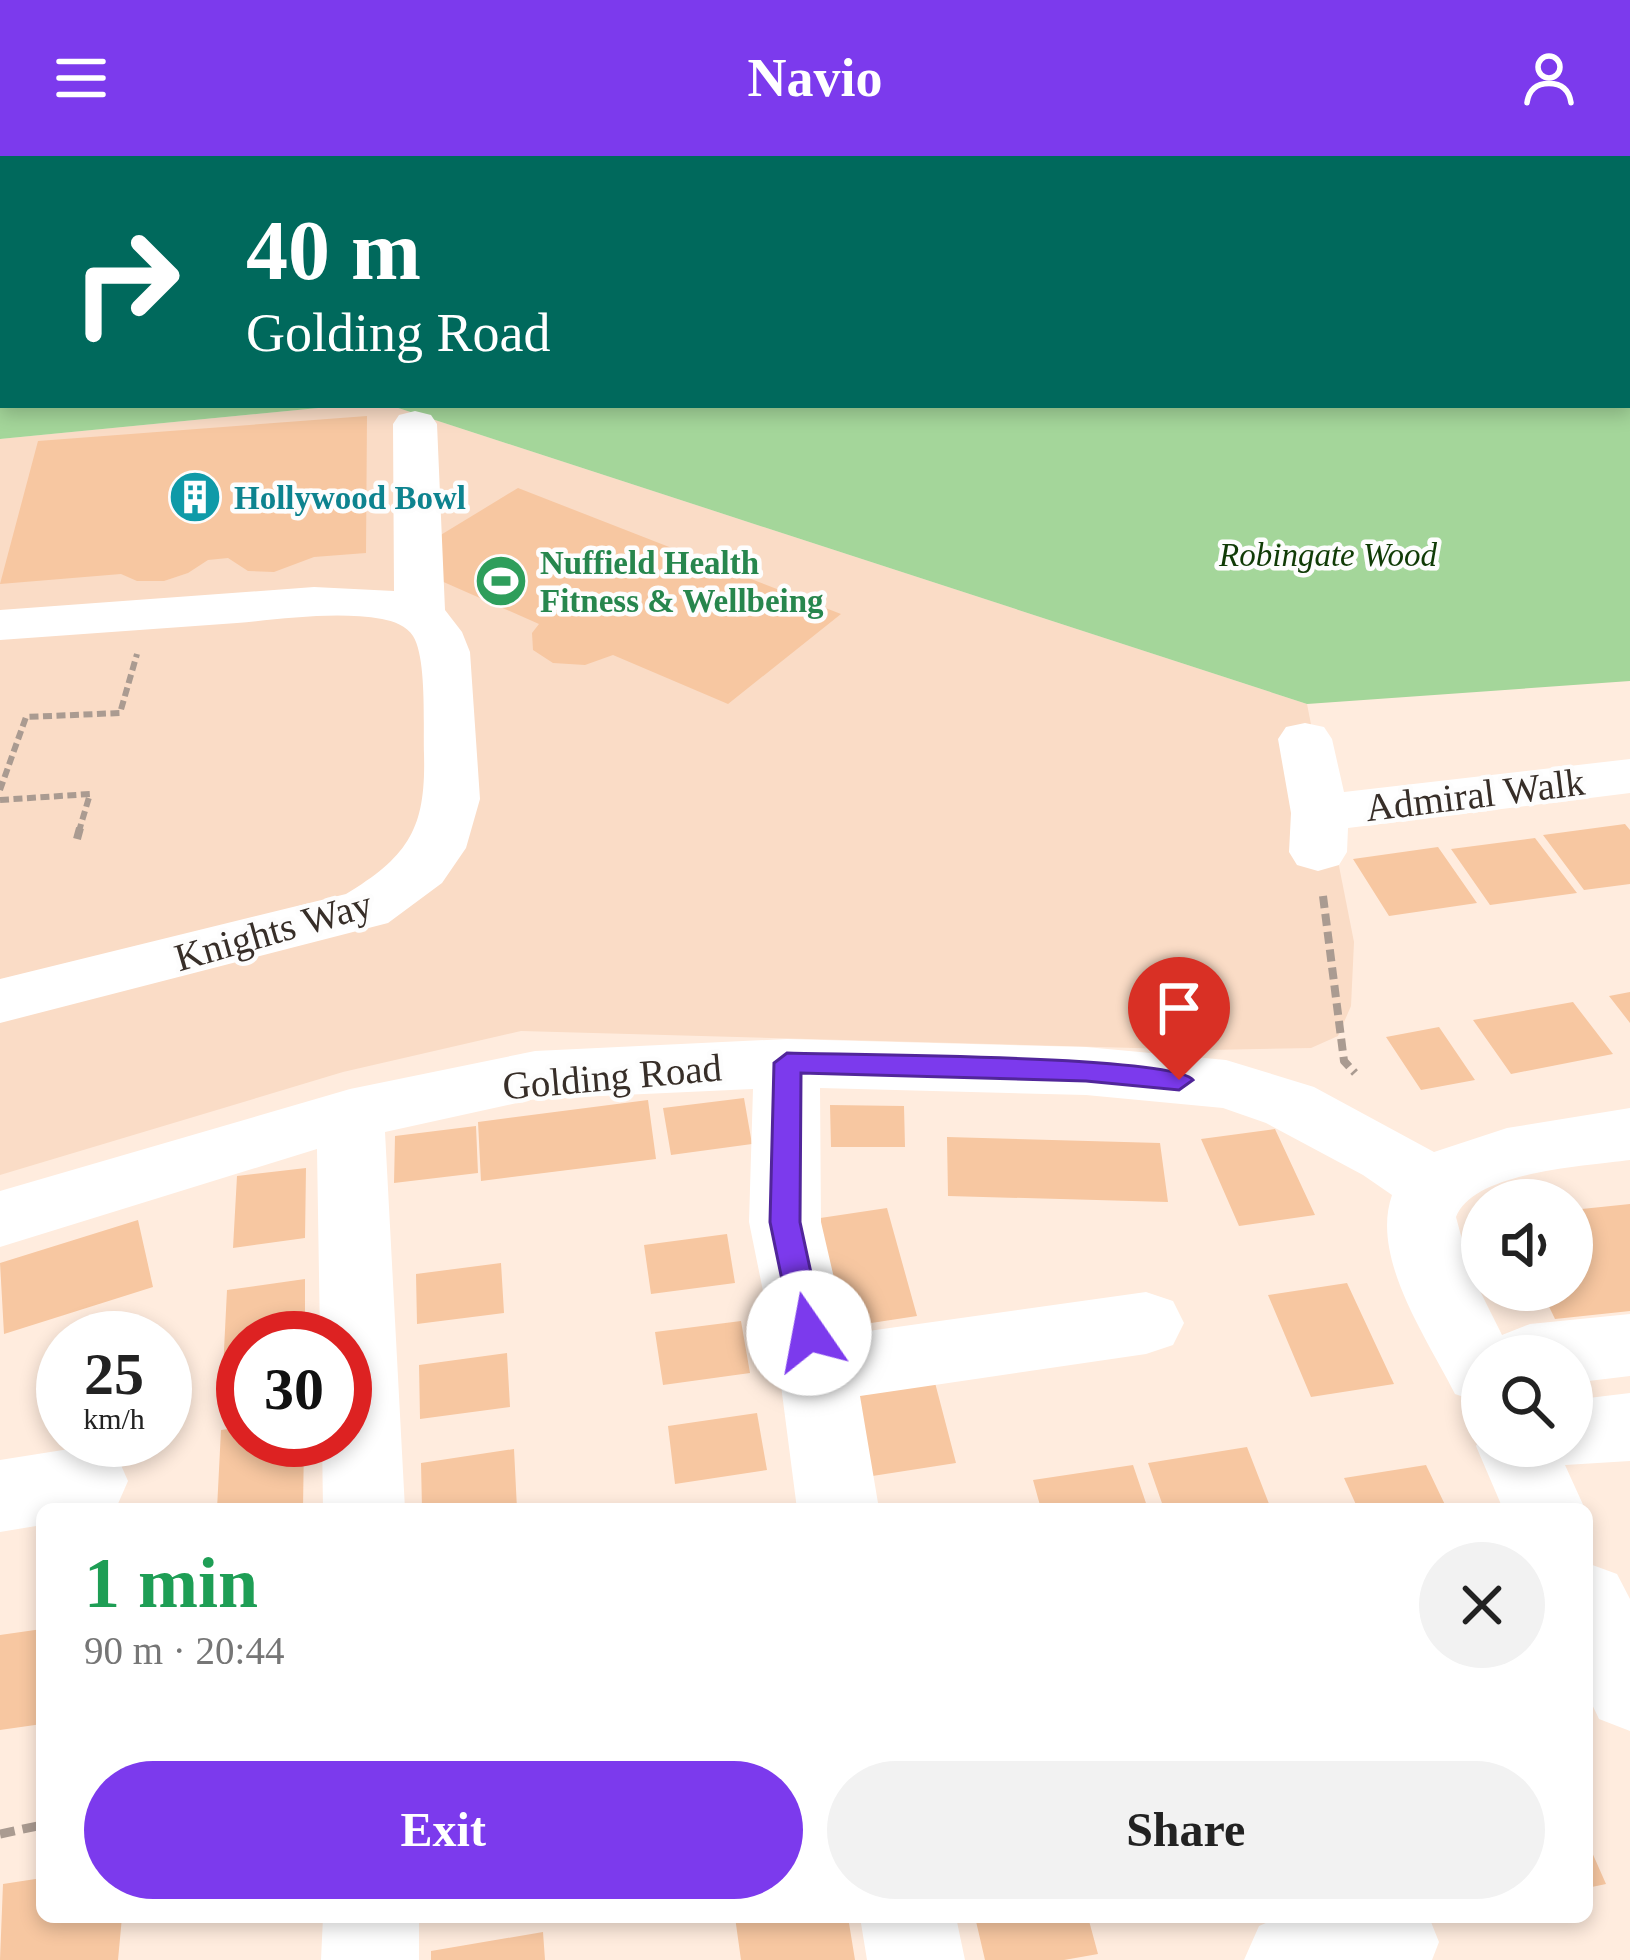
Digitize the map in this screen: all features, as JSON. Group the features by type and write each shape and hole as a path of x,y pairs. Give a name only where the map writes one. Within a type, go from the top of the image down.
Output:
{"street":[{"path":"0,625 356,602 420,616 415,424"},
{"name":"Knights Way","path":"0,1001 349,916 410,882 442,843 454,792 443,652 430,623 420,616"},
{"name":"Admiral Walk","path":"1306,739 1319,832 1630,776"},
{"path":"787,1063 785,1222 817,1370 837,1503"},
{"name":"Golding Road","path":"0,1219 350,1114 535,1076 787,1063 1086,1071 1226,1084 1291,1105 1410,1172"},
{"path":"350,1114 364,1503"},
{"path":"1477,1335 1430,1255 1410,1172 1630,1134"},
{"path":"817,1370 1146,1323"},
{"path":"1593,1350 1630,1345"},
{"path":"1593,1431 1630,1427"},
{"path":"1525,1467 1541,1503"},
{"path":"0,1496 88,1481"},
{"path":"1593,1614 1630,1690"},
{"path":"370,1960 371,1923"},
{"path":"909,1923 916,1960"},
{"path":"1293,1960 1391,1942"}],"path":[{"path":"0,790 26,717 120,713 142,635 207,633 210,609"},
{"path":"0,800 90,794 77,839"},
{"path":"1319,832 1344,1061 1392,1115 1410,1172"},
{"path":"0,1834 36,1826"}],"shaded area":[{"path":"318,408 398,408 1307,704 1354,942 1351,1006 1338,1036 1311,1048 1208,1050 521,1031 343,1072 0,1175 0,439"}],"green space":[{"path":"0,408 318,408 0,439"},
{"name":"Robingate Wood","path":"398,408 1630,408 1630,681 1307,704"}],"building":[{"name":"Hollywood Bowl","path":"367,416 366,553 314,557 274,572 248,571 228,558 208,560 164,581 137,581 121,574 0,584 38,441"},
{"path":"518,488 841,614 728,704 613,655 585,665 553,663 533,650 532,633 539,624 439,580 439,536"},
{"path":"1625,824 1630,830 1630,884 1584,890 1543,835"},
{"path":"1535,838 1577,893 1490,905 1451,849"},
{"path":"1438,847 1477,903 1389,916 1353,859"},
{"path":"1630,992 1630,1023 1609,996"},
{"path":"1573,1002 1613,1054 1511,1074 1473,1020"},
{"path":"1439,1027 1475,1080 1421,1090 1386,1037"},
{"path":"744,1098 752,1144 671,1155 663,1108"},
{"path":"648,1100 656,1159 481,1181 478,1122"},
{"path":"830,1105 904,1106 905,1147 831,1147"},
{"path":"476,1126 478,1173 394,1183 395,1136"},
{"path":"1275,1129 1315,1215 1239,1226 1201,1139"},
{"path":"947,1137 1160,1143 1168,1202 948,1196"},
{"path":"306,1168 305,1238 233,1248 237,1176"},
{"path":"1630,1204 1630,1311 1555,1319 1551,1311 1593,1311 1593,1208"},
{"path":"887,1208 917,1316 832,1329 807,1220"},
{"path":"138,1220 153,1287 77,1311 36,1311 36,1324 4,1334 0,1263"},
{"path":"727,1234 735,1283 651,1294 644,1245"},
{"path":"501,1263 504,1313 417,1324 416,1274"},
{"path":"305,1279 305,1311 226,1311 227,1290"},
{"path":"1347,1283 1394,1384 1311,1397 1268,1295"},
{"path":"741,1321 750,1373 663,1385 655,1332"},
{"path":"507,1353 510,1407 420,1419 419,1365"},
{"path":"933,1375 956,1463 866,1477 845,1388"},
{"path":"757,1413 767,1470 675,1484 668,1426"},
{"path":"1247,1447 1269,1503 1162,1503 1148,1463"},
{"path":"514,1449 517,1503 422,1503 421,1463"},
{"path":"1133,1465 1146,1503 1039,1503 1033,1480"},
{"path":"1426,1465 1444,1503 1355,1503 1344,1478"},
{"path":"219,1467 304,1467 303,1503 217,1503"},
{"path":"36,1630 36,1725 0,1730 0,1635"},
{"path":"1593,1855 1606,1884 1593,1887"},
{"path":"36,1879 36,1923 121,1923 118,1960 0,1960 3,1884"},
{"path":"736,1923 849,1923 855,1960 741,1960"},
{"path":"976,1923 1090,1923 1098,1954 1064,1960 985,1960"},
{"path":"543,1932 545,1960 431,1960 431,1951"}],"place":[{"name":"Hollywood Bowl","path":"195,497"},
{"name":"Nuffield Health Fitness & Wellbeing","path":"501,581"}],"route":[{"path":"809,1333 785,1222 787,1063 1086,1071 1179,1080"}]}
